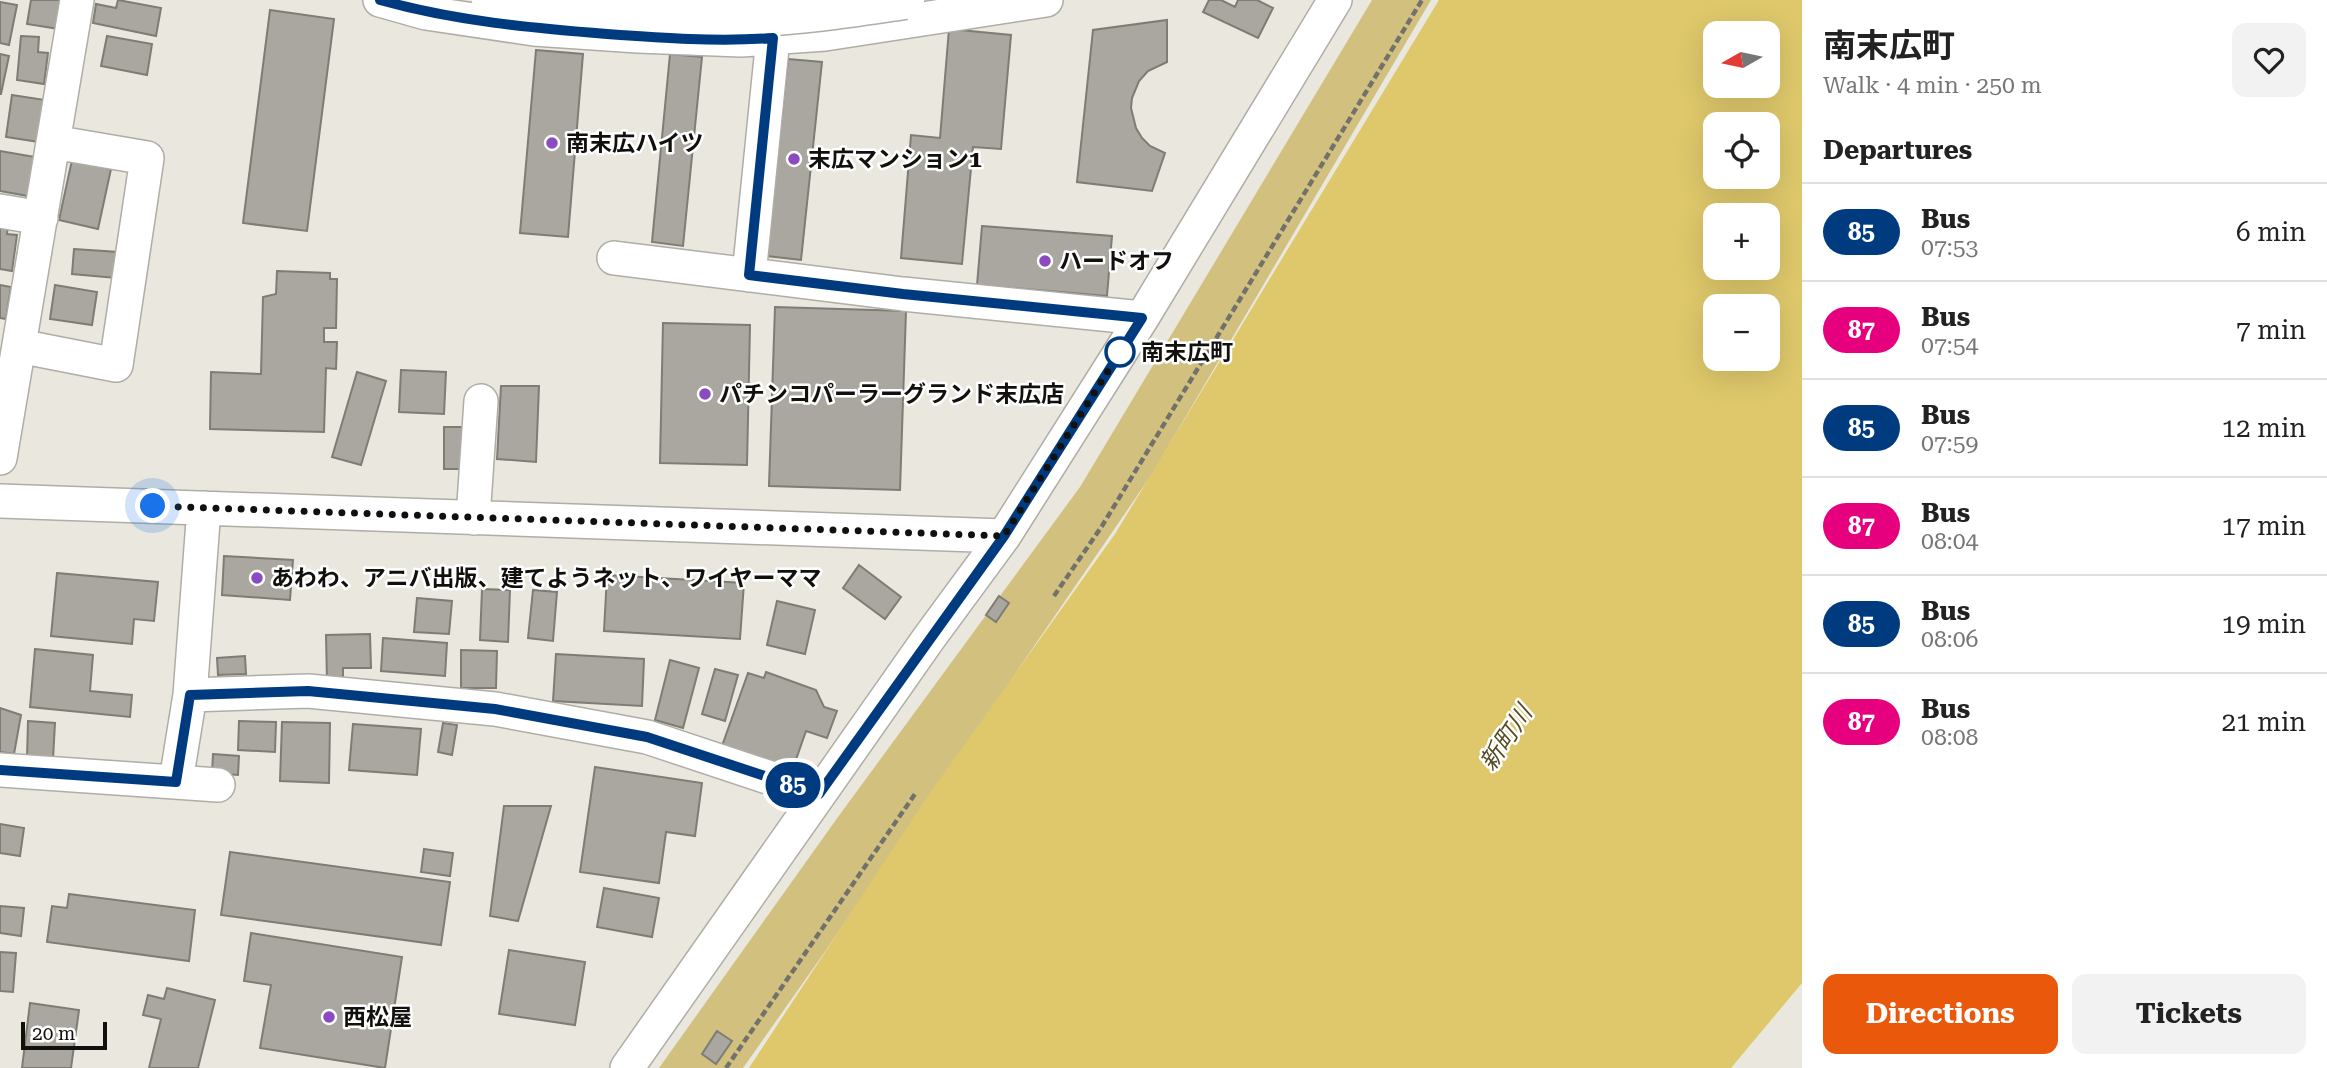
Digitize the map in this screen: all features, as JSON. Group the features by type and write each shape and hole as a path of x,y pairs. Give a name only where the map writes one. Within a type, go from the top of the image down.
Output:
{"main road":[{"path":"491,0 564,10 745,18 813,13 905,0"}],"street":[{"path":"0,458 77,0"},
{"path":"380,0 428,6 534,29 741,40 825,34 1003,4 1046,0"},
{"path":"638,36 643,0"},
{"path":"825,34 827,0"},
{"path":"627,1068 1004,536 1142,318 1335,0"},
{"path":"749,275 773,38"},
{"path":"19,346 116,365 147,158 53,142"},
{"path":"0,211 41,218"},
{"path":"614,258 903,294 1142,318"},
{"path":"473,518 481,401"},
{"path":"0,501 1004,536"},
{"path":"176,782 190,695 204,508"},
{"path":"190,695 308,691 495,709 647,737 819,794"},
{"path":"0,770 218,785"}],"path":[{"path":"1054,596 1102,526 1422,0"},
{"path":"726,1068 915,794"}],"shaded area":[{"path":"1372,0 1431,0 1152,474 743,1068 659,1068 838,817 1080,487"}],"water":[{"name":"新町川","path":"1439,0 1802,0 1802,983 1731,1068 749,1068 927,797 1115,534"}],"building":[{"path":"31,0 63,0 59,29 27,24"},
{"path":"118,0 161,8 156,36 93,23 96,4 116,8"},
{"path":"1209,0 1221,0 1235,7 1238,0 1257,0 1273,8 1258,38 1203,12"},
{"path":"0,2 17,5 9,45 0,43"},
{"path":"270,10 334,19 307,231 243,223"},
{"path":"1167,20 1167,62 1148,71 1139,81 1131,108 1136,128 1142,138 1150,146 1165,153 1152,191 1077,182 1093,30"},
{"path":"949,29 1011,35 1001,149 973,147 962,264 901,258 911,135 940,138"},
{"path":"21,36 39,37 38,52 48,53 44,84 17,80"},
{"path":"107,36 152,44 147,75 101,66"},
{"name":"南末広ハイツ","path":"536,50 583,54 568,237 520,233"},
{"path":"0,54 9,56 1,94 0,94"},
{"path":"670,54 702,57 683,246 652,242"},
{"name":"末広マンション1","path":"788,59 822,62 801,260 767,256"},
{"path":"12,95 45,100 39,142 6,137"},
{"path":"0,151 35,157 28,196 0,191"},
{"path":"72,160 111,169 98,229 59,220"},
{"path":"0,224 8,225 7,234 17,235 12,271 0,269"},
{"name":"ハードオフ","path":"982,226 1112,236 1107,296 977,285"},
{"path":"74,249 118,252 116,278 72,274"},
{"path":"277,271 330,273 330,279 337,279 336,328 324,328 324,342 337,342 336,369 326,368 324,432 210,429 211,372 261,374 263,297 276,294"},
{"path":"0,285 11,287 6,319 0,318"},
{"path":"55,285 97,292 92,325 50,319"},
{"path":"775,307 906,311 900,490 769,486"},
{"name":"パチンコパーラーグランド末広店","path":"663,323 750,325 747,465 660,463"},
{"path":"401,370 446,372 444,414 399,412"},
{"path":"357,372 386,381 361,465 332,457"},
{"path":"501,386 539,386 536,462 497,459"},
{"path":"444,427 462,427 462,469 444,469"},
{"name":"あわわ、アニバ出版、建てようネット、ワイヤーママ","path":"224,556 293,560 290,600 222,595"},
{"path":"859,565 901,597 885,619 843,588"},
{"path":"57,573 158,582 154,621 134,619 132,644 51,636"},
{"path":"607,575 744,583 740,639 604,631"},
{"path":"482,589 510,590 508,642 480,640"},
{"path":"533,590 557,592 553,641 528,638"},
{"path":"999,596 1009,603 996,622 986,615"},
{"path":"417,598 452,601 449,634 414,632"},
{"path":"777,601 815,610 805,654 767,645"},
{"path":"370,634 371,668 343,668 343,680 327,681 326,635"},
{"path":"383,638 447,643 445,676 381,671"},
{"path":"35,649 93,655 90,691 132,695 130,717 30,707"},
{"path":"461,650 497,651 496,688 461,688"},
{"path":"556,654 644,659 642,706 553,701"},
{"path":"245,656 246,674 218,675 217,658"},
{"path":"670,660 699,668 683,728 655,720"},
{"path":"715,669 738,675 725,721 702,714"},
{"path":"766,672 816,690 824,707 837,711 827,738 806,731 792,771 722,746 748,673 764,678"},
{"path":"0,708 21,715 14,754 0,752"},
{"path":"28,721 55,723 53,759 27,758"},
{"path":"239,721 276,722 275,752 238,750"},
{"path":"282,722 330,723 329,783 280,781"},
{"path":"443,723 457,725 452,755 438,752"},
{"path":"353,724 421,729 417,775 349,770"},
{"path":"213,754 239,756 238,775 212,773"},
{"path":"595,767 702,783 695,836 666,832 659,883 580,872"},
{"path":"504,806 551,806 518,921 490,916"},
{"path":"0,824 24,828 20,856 0,853"},
{"path":"424,849 453,853 450,876 421,872"},
{"path":"230,852 450,882 441,945 221,915"},
{"path":"604,888 659,898 652,937 597,927"},
{"path":"69,894 195,910 189,961 47,942 52,906 67,908"},
{"path":"0,906 24,908 21,936 0,933"},
{"name":"西松屋","path":"251,933 402,957 385,1068 260,1048 271,985 244,981"},
{"path":"509,950 585,962 575,1025 499,1014"},
{"path":"0,952 16,953 13,992 0,991"},
{"path":"167,988 215,1000 198,1068 149,1068 161,1019 143,1015 148,995 164,999"},
{"path":"30,1003 79,1010 71,1068 22,1068"},
{"path":"717,1031 732,1041 716,1064 702,1054"}],"bus line":[{"name":"85","path":"0,770 176,782 190,695 308,691 495,709 647,737 819,794 1004,536 1142,318 903,294 749,275 773,38 741,40 534,29 426,13 380,0"}],"place":[{"name":"南末広ハイツ","path":"552,143"},
{"name":"末広マンション1","path":"794,159"},
{"name":"ハードオフ","path":"1045,261"},
{"name":"南末広町","path":"1120,352"},
{"name":"パチンコパーラーグランド末広店","path":"705,394"},
{"name":"あわわ、アニバ出版、建てようネット、ワイヤーママ","path":"257,578"},
{"name":"西松屋","path":"329,1017"}],"route":[{"path":"153,506 1004,536 1120,352"}]}
